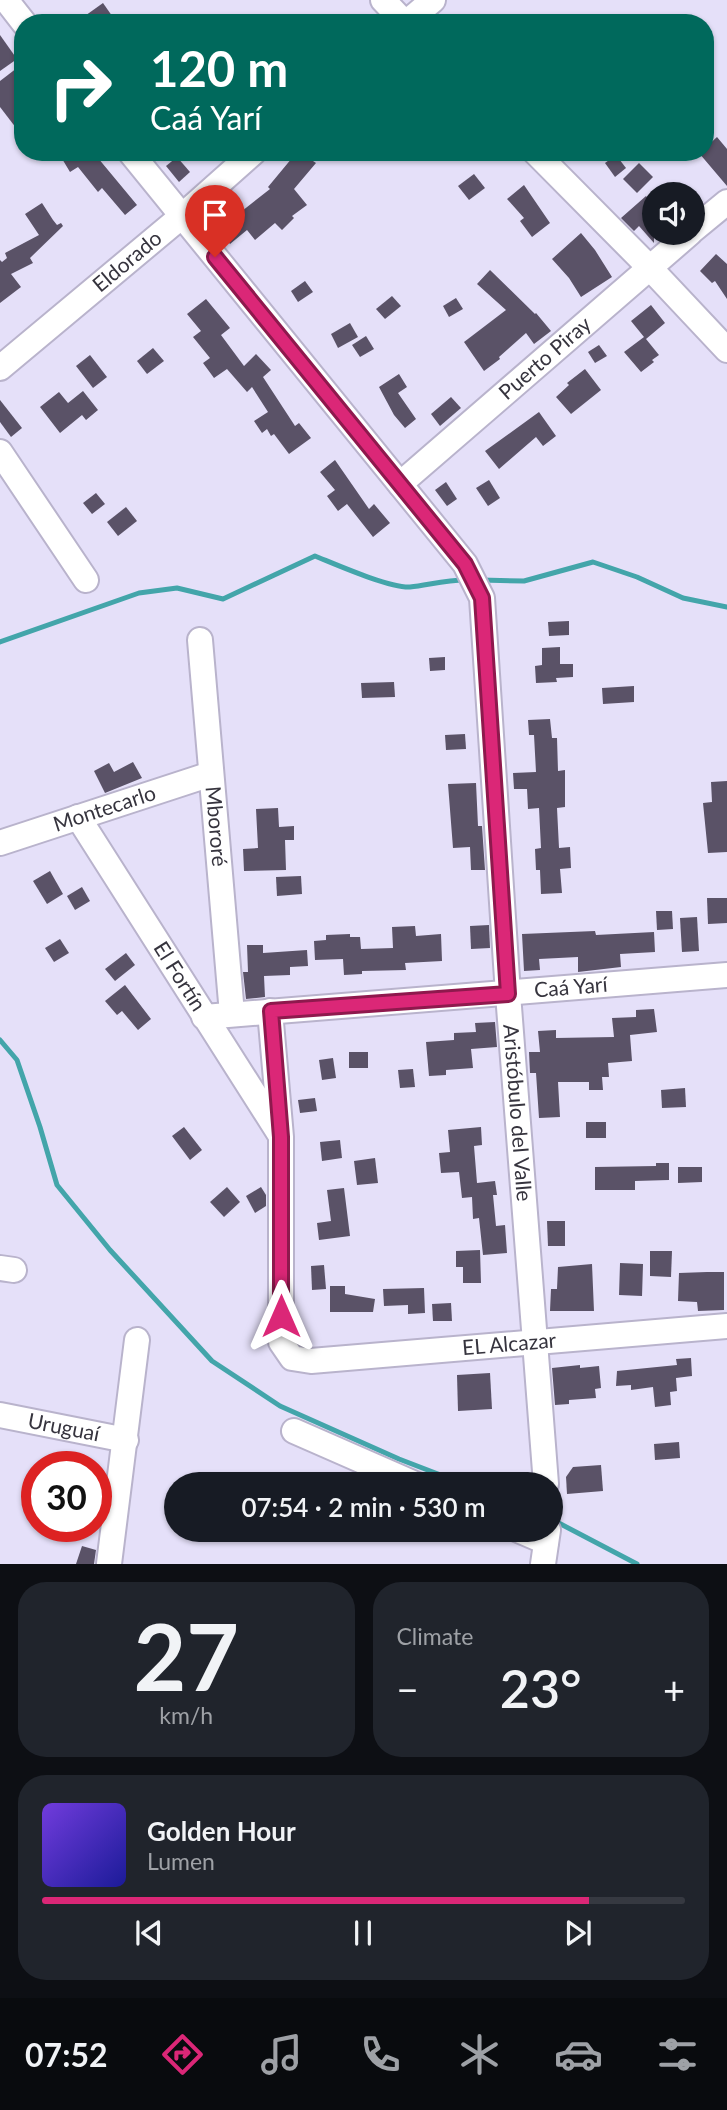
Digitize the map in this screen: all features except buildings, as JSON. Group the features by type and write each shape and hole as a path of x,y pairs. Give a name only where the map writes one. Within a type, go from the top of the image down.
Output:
{"street":[{"path":"6,0 17,14"},
{"path":"383,0 397,14"},
{"path":"417,14 433,0"},
{"name":"Aristóbulo del Valle","path":"137,161 465,564 482,598 508,994 545,1472"},
{"name":"Eldorado","path":"0,368 244,161"},
{"path":"543,161 727,350"},
{"name":"Puerto Piray","path":"705,221 727,202"},
{"name":"Puerto Piray","path":"400,484 676,245"},
{"path":"0,452 86,580"},
{"name":"Mbororé","path":"200,640 232,1014"},
{"name":"Montecarlo","path":"0,843 211,774"},
{"name":"El Fortín","path":"78,817 281,1137"},
{"name":"Caá Yarí","path":"204,1017 727,975"},
{"path":"271,1011 281,1137"},
{"name":"EL Alcazar","path":"281,1137 281,1342 292,1358 311,1361 727,1326"},
{"path":"109,1564 137,1340"},
{"name":"Uruguaí","path":"0,1415 126,1440"},
{"path":"294,1431 388,1472"}],"waterway":[{"path":"0,642 139,593 177,588 223,599 315,556 362,575 401,586 465,580"},
{"path":"481,580 524,581 593,562 637,577 683,598 727,607"},
{"path":"0,1040 17,1060 57,1185 110,1250 212,1361 280,1406 433,1472"},
{"path":"563,1525 637,1564"}],"route":[{"path":"215,257 465,564 482,598 508,994 271,1011 281,1137 281,1316"}]}
